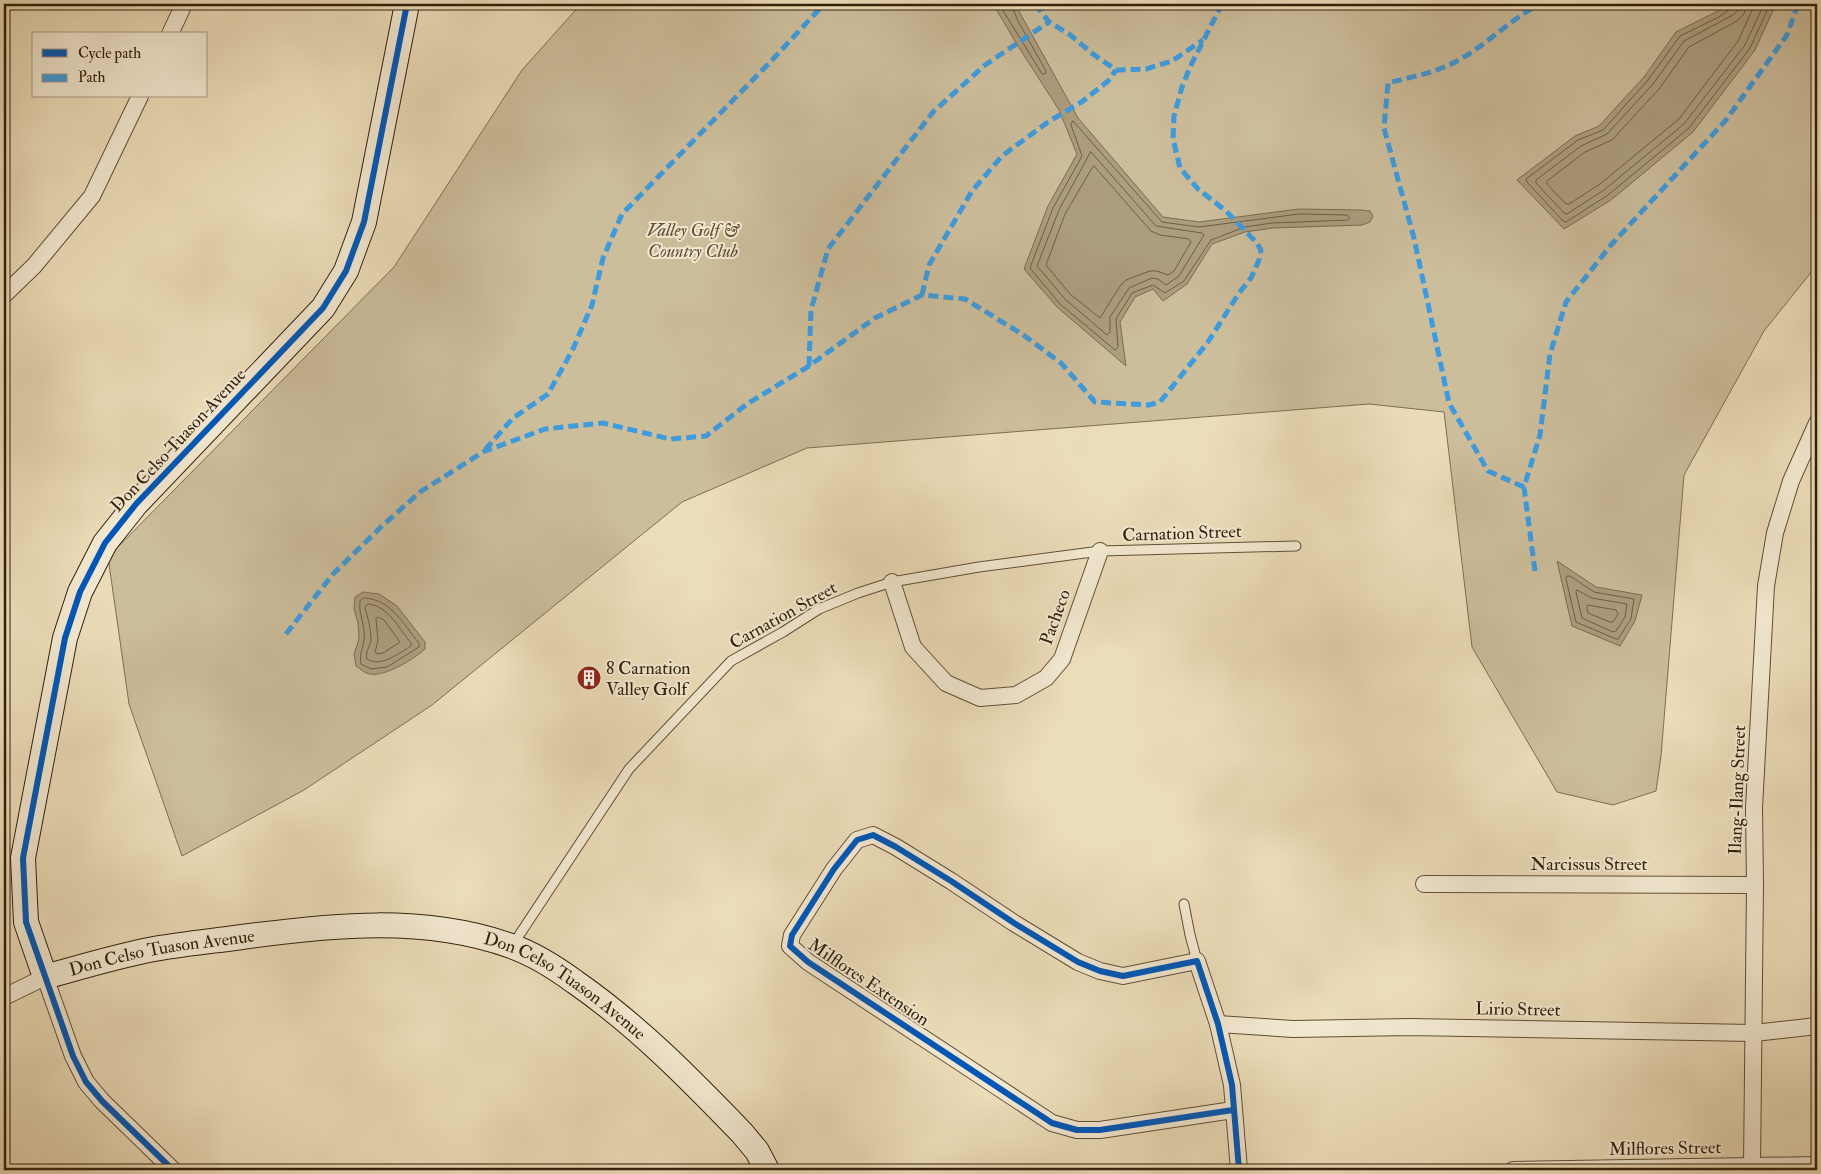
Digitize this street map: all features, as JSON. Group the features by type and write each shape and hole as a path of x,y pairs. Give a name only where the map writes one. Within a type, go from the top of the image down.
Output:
{"street":[{"path":"171,32 184,4"},
{"name":"Don Celso Tuason Avenue","path":"408,4 364,222 346,271 323,308 136,504 105,543 80,592 65,638 23,858 26,922 45,977 153,949 335,926 392,925 440,930 476,936 512,946 554,967 633,1026 742,1133 756,1151 767,1170"},
{"path":"4,295 34,266 92,196 139,98"},
{"name":"Ilang-Ilang Street","path":"1752,1166 1754,808 1766,586 1775,533 1791,481 1817,423"},
{"name":"Pacheco","path":"892,582 912,646 946,683 980,698 1016,695 1046,678 1062,659 1100,551"},
{"name":"Milflores Extension","path":"1197,961 1123,976 1093,968 1078,962 1014,923 896,847 872,836 857,840 834,869 792,935 790,946 808,962 1052,1123 1077,1130 1100,1130 1233,1110"},
{"name":"Narcissus Street","path":"1424,884 1755,885"},
{"path":"1197,961 1218,1024 1232,1085 1238,1170"},
{"path":"4,997 45,977 73,1056 86,1082 102,1101 173,1170"},
{"name":"Lirio Street","path":"1218,1024 1293,1029 1410,1028 1754,1034 1817,1026"},
{"name":"Milflores Street","path":"1513,1170 1817,1165"}],"lane":[{"name":"Carnation Street","path":"512,946 629,769 731,661 819,609 892,582 979,567 1100,551 1296,546"},
{"path":"1184,904 1197,961"}],"green space":[{"name":"Valley Golf & Country Club","path":"581,4 1817,4 1817,265 1764,331 1684,475 1661,756 1656,791 1613,805 1557,792 1472,647 1444,412 1369,404 807,448 682,502 432,705 304,790 182,856 129,704 108,557 394,267 522,70"}],"water":[{"path":"993,4 1015,4 1078,118 1163,217 1199,222 1299,209 1361,210 1370,211 1373,216 1370,222 1362,225 1273,228 1245,232 1212,244 1187,284 1163,301 1153,289 1135,297 1120,322 1126,366 1057,307 1024,269 1048,206 1077,154 1059,110"},
{"path":"1730,4 1776,4 1755,50 1693,132 1611,200 1564,229 1517,180 1575,136 1599,126 1644,77 1676,32"},
{"path":"1557,561 1596,587 1642,595 1635,621 1620,646 1572,626"},
{"path":"363,592 379,594 397,606 425,642 425,649 407,662 383,673 368,674 356,666 354,654 359,639 358,623 354,609 355,597"}],"marked path":[{"path":"485,450 513,418 548,394 573,349 592,305 603,258 622,214 824,4"},
{"path":"1035,4 1049,22 1069,34 1116,70 1146,69 1172,61 1203,40"},
{"path":"286,634 333,574 381,527 420,492 483,452 545,429 603,423 670,439 706,436 747,404 809,366 875,318 922,295 965,299 1022,334 1061,363 1095,402 1149,405 1160,402 1208,342 1239,293 1251,278 1261,250 1257,243 1226,211 1198,189 1180,168 1173,139 1174,116 1182,87 1222,4"},
{"path":"1524,487 1488,471 1449,403 1414,238 1384,128 1388,83 1432,71 1459,60 1540,4"},
{"path":"1535,571 1524,487 1540,435 1550,354 1566,302 1611,245 1726,120 1787,35 1798,4"},
{"path":"809,366 811,310 828,249 933,112 985,65 1049,22"},
{"path":"922,295 929,265 972,191 1002,156 1048,122 1083,101 1108,81 1116,70"}],"cycle path":[{"path":"173,1170 102,1101 86,1082 73,1056 26,922 23,858 65,638 80,592 105,543 136,504 323,308 346,271 364,222 407,4"},
{"path":"1233,1110 1100,1130 1077,1130 1052,1123 808,962 790,946 792,935 834,869 857,840 873,835 951,881 1014,923 1078,962 1100,971 1123,976 1197,961 1218,1024 1232,1085 1239,1170"}],"place":[{"name":"8 Carnation Valley Golf","path":"589,678"}]}
